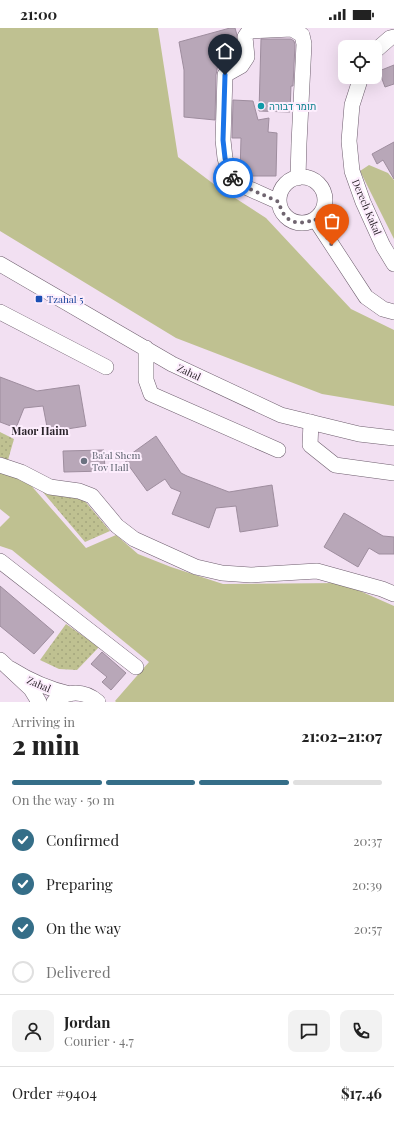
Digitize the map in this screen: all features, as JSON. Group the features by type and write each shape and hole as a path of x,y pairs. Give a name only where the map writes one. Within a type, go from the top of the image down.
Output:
{"street":[{"path":"279,202 241,185 230,176 225,158 223,140 225,75 241,66 247,57 245,37 249,30 292,29 302,35 304,44 298,178"},
{"path":"382,45 390,38 394,37"},
{"name":"Derech Kakal","path":"358,84 352,105 349,141 352,171 363,202 394,264"},
{"path":"298,178 313,180 323,191 325,199 321,214 308,222 300,223 293,221 286,217 281,211 279,202 282,189 292,180 298,178"},
{"path":"315,219 366,297 383,309 394,312"},
{"name":"Zahal","path":"0,264 172,364 281,415 359,434 394,438"},
{"path":"0,312 106,367"},
{"path":"146,348 146,380 151,394 278,450"},
{"path":"311,422 310,445 334,464 394,473"},
{"path":"0,465 21,472 50,487 79,491 92,496 117,526 134,540 196,567 222,573 251,575 317,571 375,587 394,594"},
{"path":"0,561 136,667"},
{"name":"Zahal","path":"5,665 38,685 70,694 80,693 90,696 98,702"},
{"name":"Zahal","path":"5,665 31,689 39,702"},
{"path":"54,702 61,696 70,694"}],"green space":[{"path":"0,28 158,28 178,157 215,185 266,218 351,309 394,330 394,406 322,394 176,338 0,231"},
{"path":"369,165 388,173 394,180 394,239 360,171"},
{"path":"0,432 14,439 8,460 0,457"},
{"path":"0,471 28,482 86,548 116,535 138,554 171,567 223,584 342,583 394,606 394,702 116,702 115,701 149,662 12,550 0,546 0,527 10,517 0,509"},
{"path":"42,491 84,500 110,531 85,542"},
{"path":"66,624 99,647 77,670 59,669 40,660"}],"building":[{"path":"230,28 235,28 237,35 238,55 233,60 218,64 216,75 215,120 184,117 184,70 179,42"},
{"path":"261,39 291,39 294,41 293,86 291,86 290,112 259,111"},
{"path":"394,65 394,84 385,87 382,79 382,70"},
{"path":"233,100 253,101 258,120 269,118 268,132 277,133 276,176 244,176 240,173 241,138 232,138"},
{"path":"394,142 394,179 383,160 377,164 372,154"},
{"path":"0,377 37,391 79,385 86,426 48,432 43,406 24,408 16,428 0,422"},
{"path":"156,436 181,473 187,476 229,492 272,485 278,526 240,532 236,506 216,508 209,528 172,514 181,492 171,488 165,479 147,491 124,459"},
{"name":"Ba'al Shem Tov Hall","path":"104,450 105,471 64,472 63,451"},
{"path":"344,513 383,536 394,537 394,554 379,554 369,548 358,567 324,547"},
{"path":"0,586 54,632 34,654 0,626"},
{"path":"102,652 126,673 111,690 102,682 107,677 91,664"}],"way so far":[{"path":"233,178 241,185 279,202 281,211 286,217 293,221 300,223 315,219 332,245"}],"place":[{"name":"תומר דבורה","path":"261,106"},
{"name":"Tzahal 5","path":"39,299"},
{"name":"Ba'al Shem Tov Hall","path":"84,461"}],"district":[{"name":"Maor Haim","path":"40,431"}],"route":[{"path":"225,75 223,140 225,158 230,176 233,178"}]}
